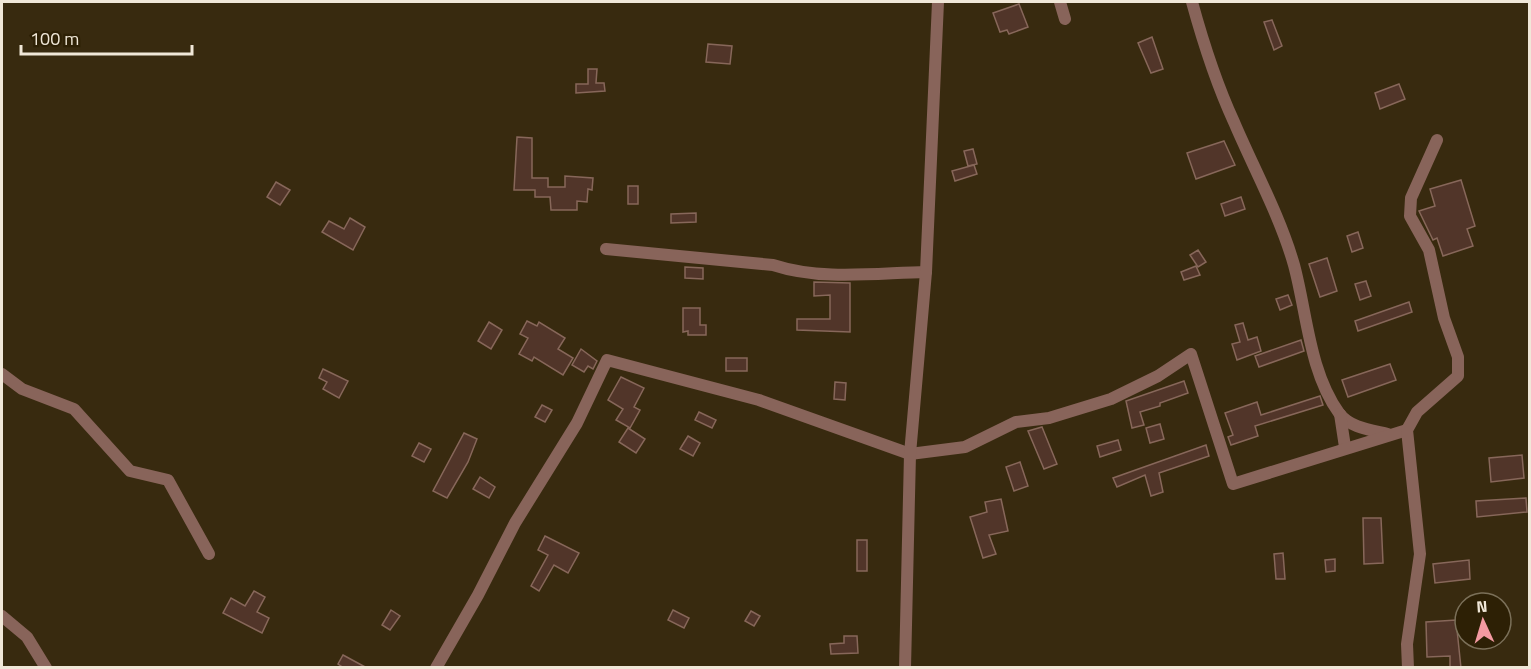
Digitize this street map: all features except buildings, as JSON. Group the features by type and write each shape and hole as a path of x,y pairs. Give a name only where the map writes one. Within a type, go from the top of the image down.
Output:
{"street":[{"path":"905,668 911,521 910,454 926,272 938,2"},
{"path":"1060,2 1065,19"},
{"path":"1192,2 1203,44 1293,265 1305,322 1321,376 1340,414 1345,447"},
{"path":"1408,668 1407,644 1420,554 1407,430 1417,412 1458,376 1458,357 1444,318 1429,250 1410,216 1411,198 1437,140"},
{"path":"606,249 773,265 798,273 846,275 926,272"},
{"path":"436,668 515,524 578,423 607,360 759,400 910,454 965,447 1016,422 1048,418 1111,399 1158,375 1191,354 1233,483 1345,447 1407,430"},
{"path":"2,374 22,389 74,409 130,471 168,480 209,554"},
{"path":"1340,414 1359,428 1392,435"},
{"path":"2,616 27,637 46,668"}]}
